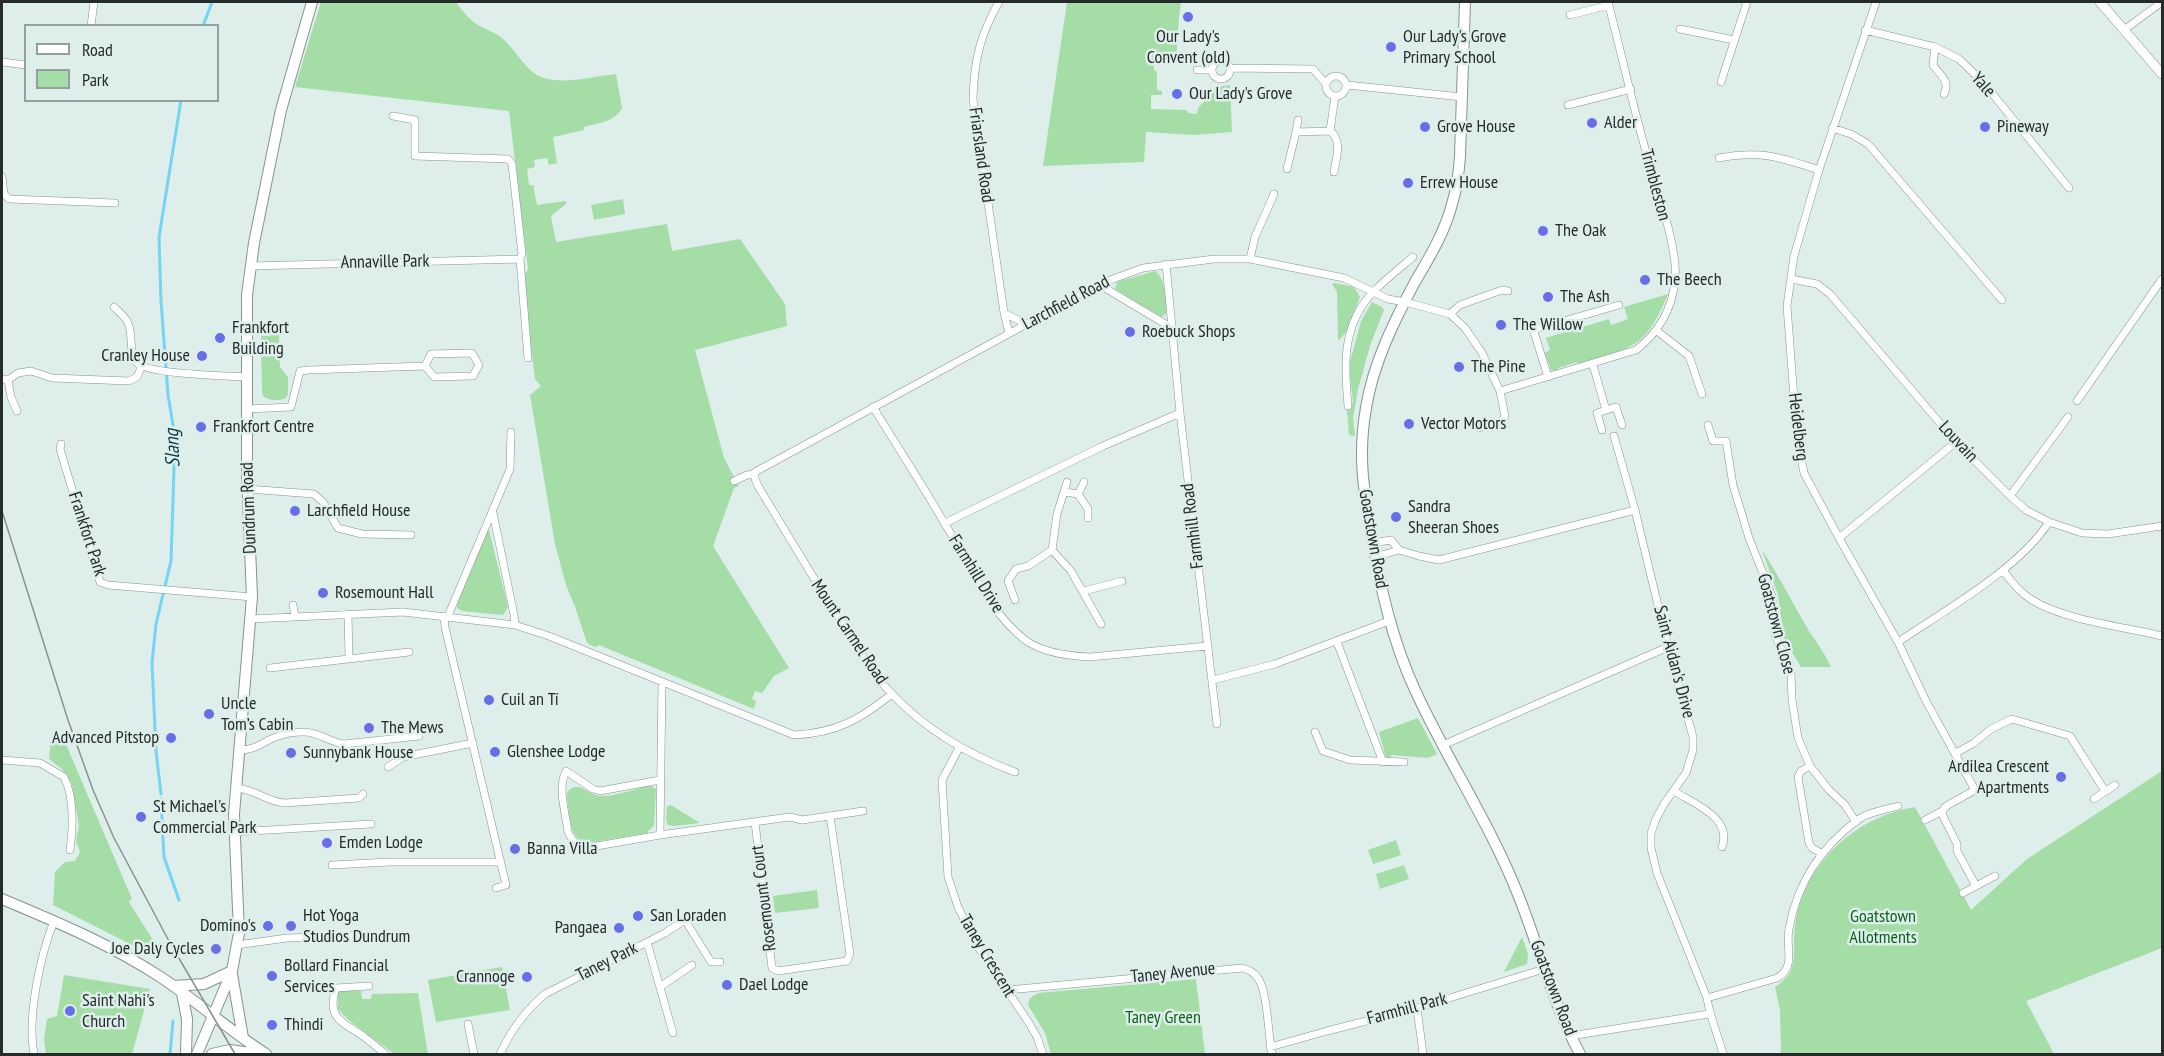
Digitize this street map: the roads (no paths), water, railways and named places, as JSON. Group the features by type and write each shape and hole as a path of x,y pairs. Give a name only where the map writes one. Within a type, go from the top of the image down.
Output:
{"main road":[{"name":"Dundrum Road","path":"197,1054 232,971 239,925 235,832 236,788 252,597 245,312 251,266 281,110 312,2"},
{"name":"Goatstown Road","path":"1465,2 1458,176 1452,205 1429,259 1386,342 1366,404 1361,465 1372,543 1389,621 1415,690 1492,838 1519,897 1570,1036 1580,1054"},
{"path":"2,899 119,952 177,989 266,1054"},
{"path":"177,989 204,984 232,971 243,1038"},
{"path":"177,989 188,1019 186,1054"},
{"path":"212,1054 230,1050 258,1054"}],"street":[{"path":"91,24 94,2"},
{"name":"Friarsland Road","path":"999,2 979,43 974,68 973,99 1004,313 1009,333"},
{"path":"1721,82 1747,2"},
{"name":"Heidelberg","path":"1876,2 1832,128 1794,256 1787,306 1797,438 1804,473 1898,642 1926,701 1975,790 1948,805 1942,811"},
{"path":"2100,2 2163,74"},
{"path":"2124,30 2162,2"},
{"path":"1570,15 1609,3"},
{"name":"Trimbleston","path":"1500,391 1636,351 1657,331 1665,316 1675,281 1674,254 1609,3"},
{"path":"1680,29 1734,40"},
{"name":"Yale","path":"1865,30 1935,48 1959,59 1982,81 2069,188"},
{"path":"1935,48 1933,65 1946,81 1947,88 1944,94"},
{"path":"1222,61 1230,68 1229,74 1222,79 1216,78 1212,70 1214,65 1222,61"},
{"path":"2,62 24,65"},
{"path":"1230,68 1312,69 1326,84 1329,93 1335,96 1343,94 1347,85"},
{"path":"1197,69 1212,70"},
{"path":"1326,84 1330,78 1336,76 1344,80 1347,85"},
{"path":"1347,85 1462,97"},
{"path":"1568,105 1631,89"},
{"path":"1330,131 1335,96"},
{"path":"393,116 415,120 415,156 508,159 512,164 522,254 520,259 528,358"},
{"path":"1287,169 1298,120"},
{"path":"1832,128 1851,134 1868,144 2002,300"},
{"path":"1296,132 1330,131 1335,135 1338,143 1334,172"},
{"path":"1719,158 1740,154 1777,156 1819,170"},
{"path":"2,177 4,194 9,199 115,203"},
{"path":"1250,259 1255,237 1274,195"},
{"path":"1348,406 1345,356 1347,343 1360,309 1374,291 1413,257"},
{"name":"Annaville Park","path":"251,266 520,259"},
{"name":"Larchfield Road","path":"734,481 755,473 1102,283 1143,268 1214,259 1250,259 1344,278 1388,299 1405,302"},
{"name":"Farmhill Road","path":"1166,264 1180,413 1217,724"},
{"name":"Louvain","path":"1791,279 1817,284 1830,294 1956,442 2026,510 2049,522 2082,533 2108,534 2163,526"},
{"path":"2077,401 2163,279"},
{"path":"1102,283 1105,288 1172,328"},
{"path":"1450,314 1460,305 1502,290 1508,291"},
{"path":"1405,302 1450,314 1465,328 1482,353 1500,391 1505,417 1502,421 1479,428"},
{"path":"1548,377 1534,332 1536,329 1619,305"},
{"path":"114,307 127,321 135,360 141,368 247,377"},
{"path":"1004,313 1020,321 1022,326"},
{"path":"1657,331 1689,356 1702,394"},
{"path":"472,353 479,365 473,376 434,377 425,366 431,354 472,353"},
{"path":"1593,365 1606,410"},
{"path":"247,409 291,407 300,371 425,366"},
{"path":"17,411 5,379 18,372 31,371 52,378 129,381 137,377 141,368"},
{"name":"Farmhill Drive","path":"873,407 986,594 1005,622 1025,639 1037,647 1072,657 1207,646"},
{"path":"1602,430 1596,413 1616,407 1622,425"},
{"path":"945,524 1103,446 1180,413"},
{"path":"2010,496 2068,417"},
{"name":"Goatstown Close","path":"1708,425 1713,441 1726,441 1733,485 1749,537 1772,596 1775,635 1791,673 1792,700 1798,738 1810,766 1829,790 1845,805 1856,822"},
{"path":"496,888 506,885 445,627 446,616 510,469 511,432"},
{"name":"Saint Aidan's Drive","path":"1614,436 1693,737 1693,750 1686,772 1656,819 1652,833 1653,860 1707,998 1709,1014 1723,1054"},
{"path":"1839,538 1956,442"},
{"name":"Frankfort Park","path":"61,444 63,460 100,582 108,585 175,592 252,597"},
{"name":"Mount Carmel Road","path":"755,473 758,486 831,607 860,652 892,694 959,748 1015,772"},
{"path":"1015,600 1008,581 1016,569 1028,566 1052,550 1057,514 1066,482"},
{"path":"1078,494 1084,482"},
{"path":"248,489 314,494 323,502 338,528 362,534 411,535"},
{"path":"1065,492 1078,494 1088,509 1088,518"},
{"path":"1375,557 1399,550 1439,560 1635,510"},
{"path":"492,511 515,625"},
{"path":"1898,642 2003,570 2040,537 2049,522"},
{"path":"1372,543 1391,540 1399,550"},
{"path":"1052,550 1071,570 1101,624"},
{"path":"2003,570 2014,586 2032,600 2058,613 2163,636"},
{"path":"1084,591 1122,581"},
{"path":"292,605 295,617"},
{"path":"251,619 404,612 515,625 549,636 794,735 828,732 863,716 892,694"},
{"path":"348,614 349,658"},
{"path":"1213,680 1275,664 1389,621"},
{"path":"1337,642 1383,762"},
{"path":"1443,745 1668,647"},
{"path":"270,668 409,652"},
{"path":"660,835 662,682"},
{"path":"1956,753 2007,720 2017,720 2070,736 2105,791"},
{"path":"239,750 251,750 277,736 305,731 313,732 332,742 344,744 419,736"},
{"path":"1315,732 1323,751 1350,760 1404,762"},
{"path":"388,766 403,758 473,743"},
{"name":"Taney Crescent","path":"959,748 942,780 948,877 958,907 978,947 1037,1037 1043,1054"},
{"path":"2,760 36,762 64,777 68,789 73,828 70,850"},
{"path":"1810,766 1801,771 1798,777 1809,843 1812,848 1821,853"},
{"path":"660,780 600,791 593,789 566,771 562,778 562,788 568,832 576,844 591,848 660,835 755,822 790,818 802,820 863,811"},
{"path":"2094,799 2115,785"},
{"path":"236,788 252,790 274,802 359,798 363,794"},
{"path":"1674,791 1706,808 1721,827 1724,841 1722,847"},
{"path":"1707,998 1785,974 1788,966 1788,930 1796,899 1821,853 1856,822 1868,815 1898,806"},
{"path":"1925,820 1942,811 1943,819 1956,844 1957,852 1976,886"},
{"name":"Rosemount Court","path":"755,822 772,968 778,971 847,961 850,954 830,816"},
{"path":"235,832 371,824"},
{"path":"332,865 390,862 501,862"},
{"path":"1963,893 1995,876"},
{"name":"Taney Park","path":"500,1054 515,1025 545,994 686,920 711,962 720,962"},
{"path":"34,1054 31,1036 33,1016 46,941 54,921"},
{"path":"237,945 287,938 369,935"},
{"path":"647,942 673,1033"},
{"path":"660,987 692,965"},
{"name":"Taney Avenue","path":"1008,990 1242,968 1251,971 1258,978 1263,990 1271,1051"},
{"name":"Farmhill Park","path":"1271,1051 1327,1031 1417,1008 1544,969"},
{"path":"369,986 336,988 333,1010 337,1018 385,1054"},
{"path":"1417,1008 1423,1054"},
{"path":"1570,1036 1709,1014"},
{"path":"468,1024 474,1054"}],"waterway":[{"name":"Slang","path":"204,24 212,2"},
{"name":"Slang","path":"161,794 156,751 152,663 156,624 171,561 175,437 168,395 159,237 181,102"},
{"name":"Slang","path":"161,799 164,857 179,900"},
{"name":"Slang","path":"170,1054 173,1021"}],"tram line":[{"path":"2,511 68,720 93,790 114,838 170,943 235,1054"}],"place":[{"name":"Our Lady's Convent (old)","path":"1188,17"},
{"name":"Our Lady's Grove Primary School","path":"1391,47"},
{"name":"Our Lady's Grove","path":"1177,94"},
{"name":"Alder","path":"1592,123"},
{"name":"Grove House","path":"1425,127"},
{"name":"Pineway","path":"1985,127"},
{"name":"Errew House","path":"1408,183"},
{"name":"The Oak","path":"1543,231"},
{"name":"The Beech","path":"1645,280"},
{"name":"The Ash","path":"1548,297"},
{"name":"The Willow","path":"1501,325"},
{"name":"Roebuck Shops","path":"1130,332"},
{"name":"Frankfort Building","path":"220,338"},
{"name":"Cranley House","path":"202,356"},
{"name":"The Pine","path":"1459,367"},
{"name":"Vector Motors","path":"1409,424"},
{"name":"Frankfort Centre","path":"201,427"},
{"name":"Larchfield House","path":"295,511"},
{"name":"Sandra Sheeran Shoes","path":"1396,517"},
{"name":"Rosemount Hall","path":"323,593"},
{"name":"Cuil an Tí","path":"489,700"},
{"name":"Uncle Tom’s Cabin","path":"209,714"},
{"name":"The Mews","path":"369,728"},
{"name":"Advanced Pitstop","path":"171,738"},
{"name":"Glenshee Lodge","path":"495,752"},
{"name":"Sunnybank House","path":"291,753"},
{"name":"Ardilea Crescent Apartments","path":"2061,777"},
{"name":"St Michael's Commercial Park","path":"141,817"},
{"name":"Emden Lodge","path":"327,843"},
{"name":"Banna Villa","path":"515,849"},
{"name":"San Loraden","path":"638,916"},
{"name":"Domino's","path":"268,926"},
{"name":"Hot Yoga Studios Dundrum","path":"291,926"},
{"name":"Pangaea","path":"619,928"},
{"name":"Joe Daly Cycles","path":"216,949"},
{"name":"Bollard Financial Services","path":"272,976"},
{"name":"Crannoge","path":"527,977"},
{"name":"Dael Lodge","path":"727,985"},
{"name":"Saint Nahi's Church","path":"70,1011"},
{"name":"Thindi","path":"272,1025"}],"park label":[{"name":"Goatstown Allotments","path":"1883,927"},
{"name":"Taney Green","path":"1163,1018"}]}
